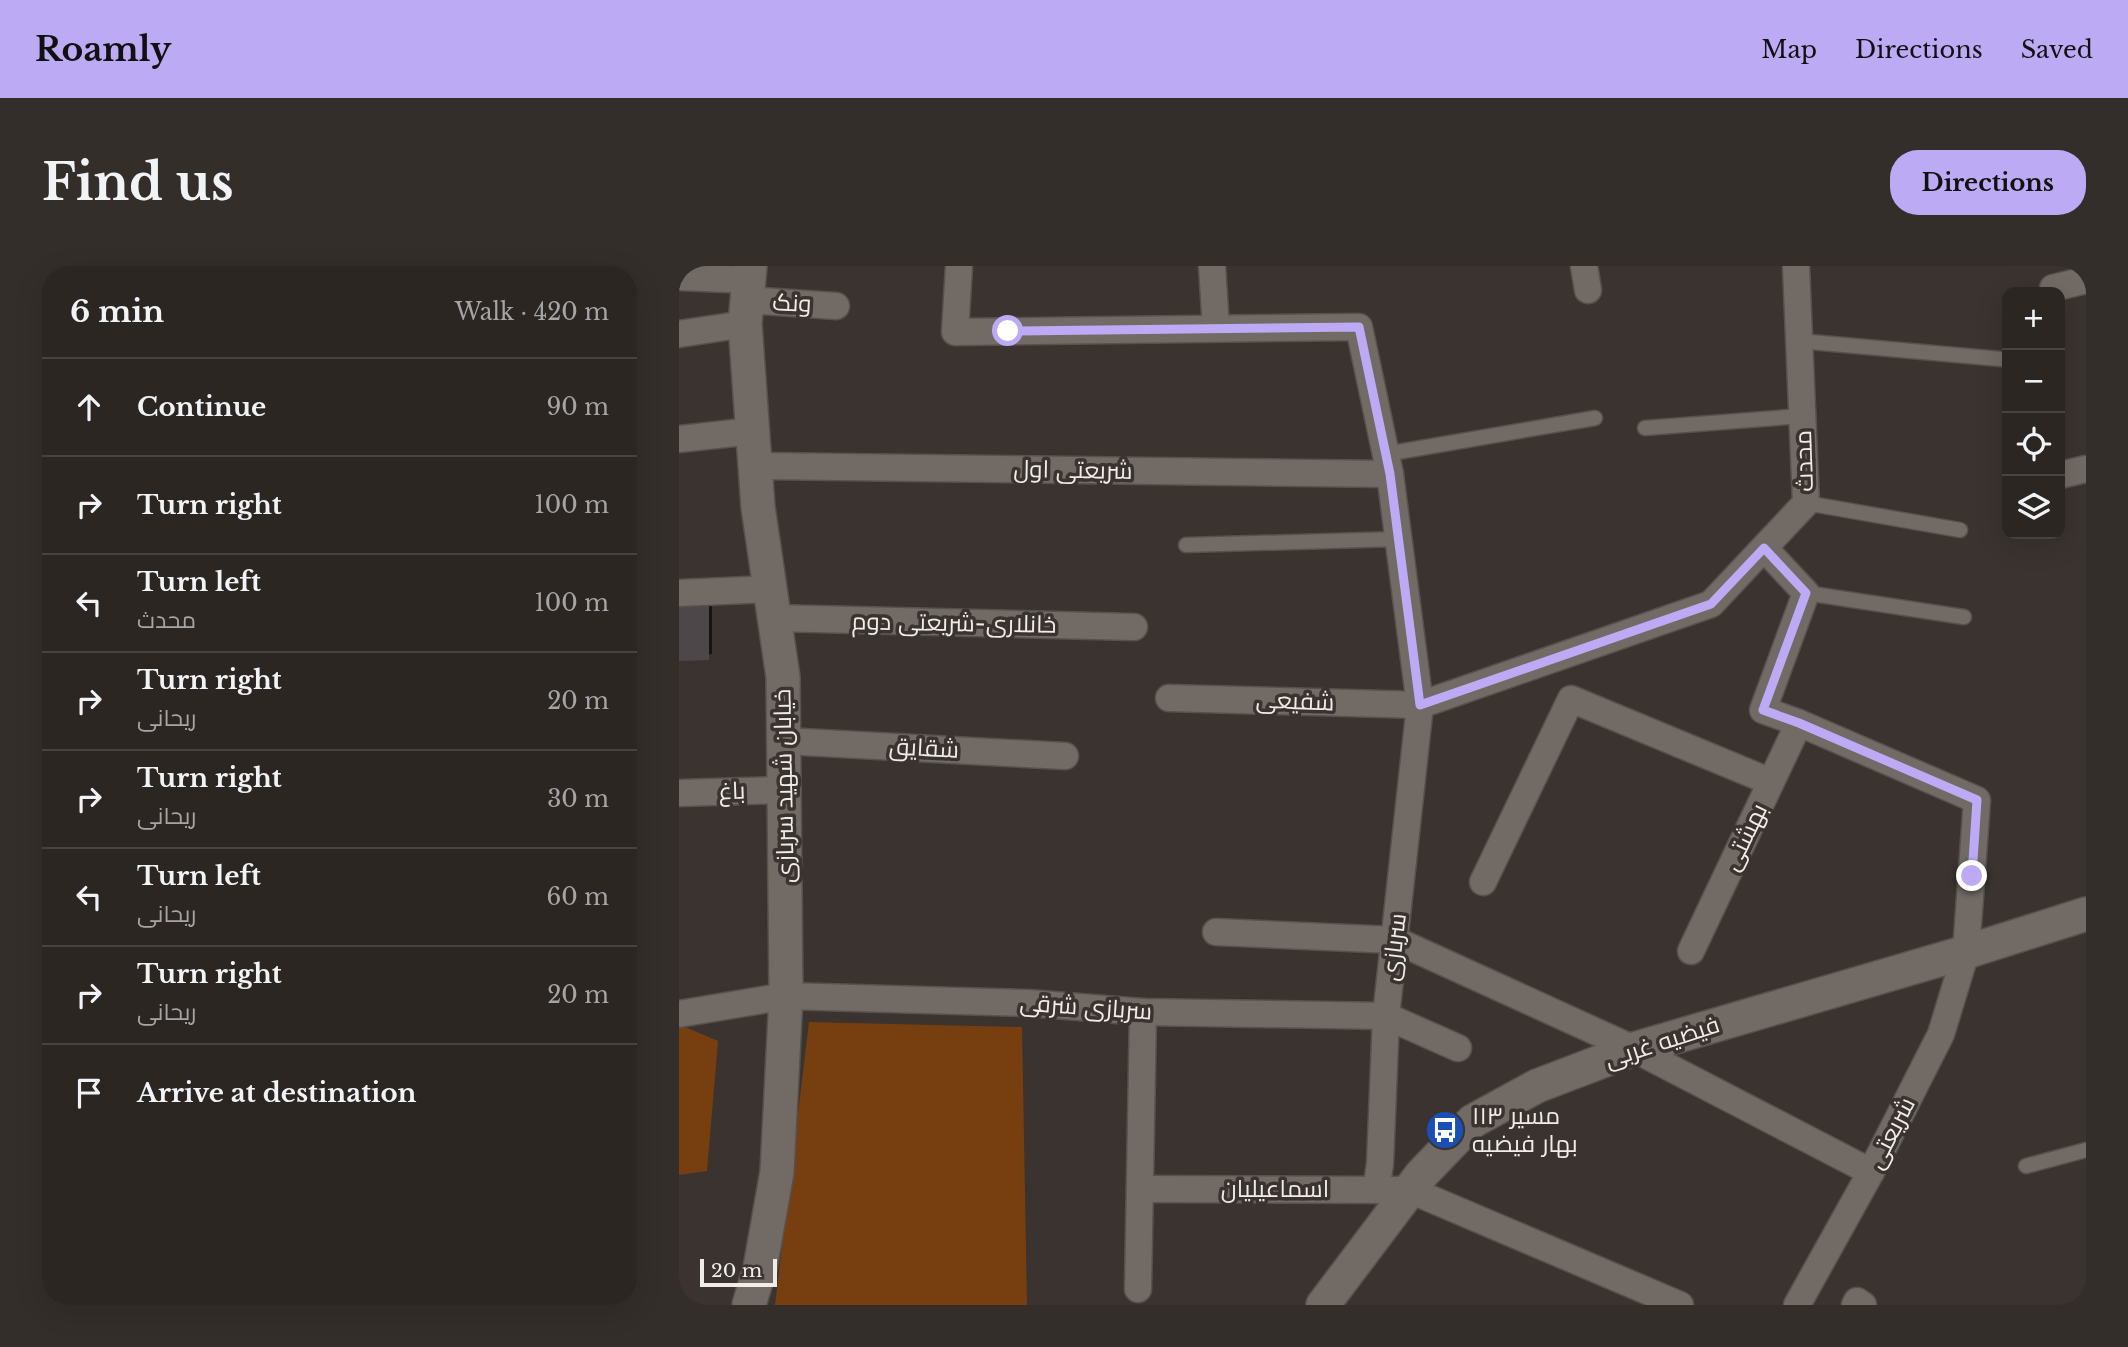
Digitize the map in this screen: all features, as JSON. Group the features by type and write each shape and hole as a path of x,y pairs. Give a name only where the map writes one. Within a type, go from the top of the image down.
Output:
{"street":[{"path":"959,266 955,332 1216,328 1212,266"},
{"name":"محدث","path":"1420,705 1711,604 1806,503 1796,266"},
{"path":"679,277 748,293"},
{"path":"2057,287 2086,280"},
{"path":"679,334 748,293"},
{"name":"ونک","path":"748,293 836,306"},
{"name":"خیابان شهید سربازی","path":"748,293 758,508 783,677 786,996 777,1172 760,1268 749,1305"},
{"name":"سربازی","path":"1216,328 1359,327 1388,464 1420,705 1386,1016 1380,1164 1376,1190"},
{"path":"679,439 753,431"},
{"name":"شریعتی اول","path":"755,466 1388,464"},
{"path":"2065,474 2086,469"},
{"path":"1764,548 1806,593 1763,710 1799,723"},
{"name":"خانلاری-شریعتی دوم","path":"679,593 772,604 1134,627"},
{"name":"شفیعی","path":"1169,698 1420,705"},
{"path":"1483,882 1571,699 1772,782"},
{"name":"بهشتی","path":"1691,951 1799,723"},
{"name":"شریعتی","path":"1797,1305 1871,1172 1941,1034 1966,952 1977,800 1799,723"},
{"name":"شقایق","path":"784,741 1065,756"},
{"name":"باغ","path":"679,793 784,790"},
{"name":"فیضیه غربی","path":"1322,1305 1421,1175 1473,1121 1537,1086 1634,1049 2086,914"},
{"path":"1216,932 1395,940 1634,1049 1871,1172"},
{"name":"سربازی شرقی","path":"679,1014 786,996 1028,1003 1143,1012 1386,1016"},
{"path":"1138,1289 1143,1012"},
{"path":"1386,1016 1458,1048"},
{"name":"اسماعیلیان","path":"1140,1189 1410,1190"},
{"path":"1410,1190 1639,1297 1680,1305"},
{"path":"1855,1305 1857,1301 1863,1305"}],"lane":[{"path":"1799,341 2001,359"},
{"path":"1645,428 1802,416"},
{"path":"1388,464 1595,418"},
{"path":"1806,503 1961,530"},
{"path":"1187,545 1399,539"},
{"path":"1806,593 1964,617"},
{"path":"2026,1166 2086,1150"}],"shaded area":[{"path":"809,1022 1022,1027 1027,1305 775,1305"},
{"path":"685,1027 718,1041 707,1171 679,1175 679,1028"}],"building":[{"path":"709,601 709,660 679,661 679,602"}],"place":[{"name":"مسیر ۱۱۳ بهار فیضیه","path":"1445,1130"}],"route":[{"path":"1008,331 1359,327 1390,474 1420,705 1711,604 1764,548 1806,593 1763,710 1977,800 1972,876"}]}
